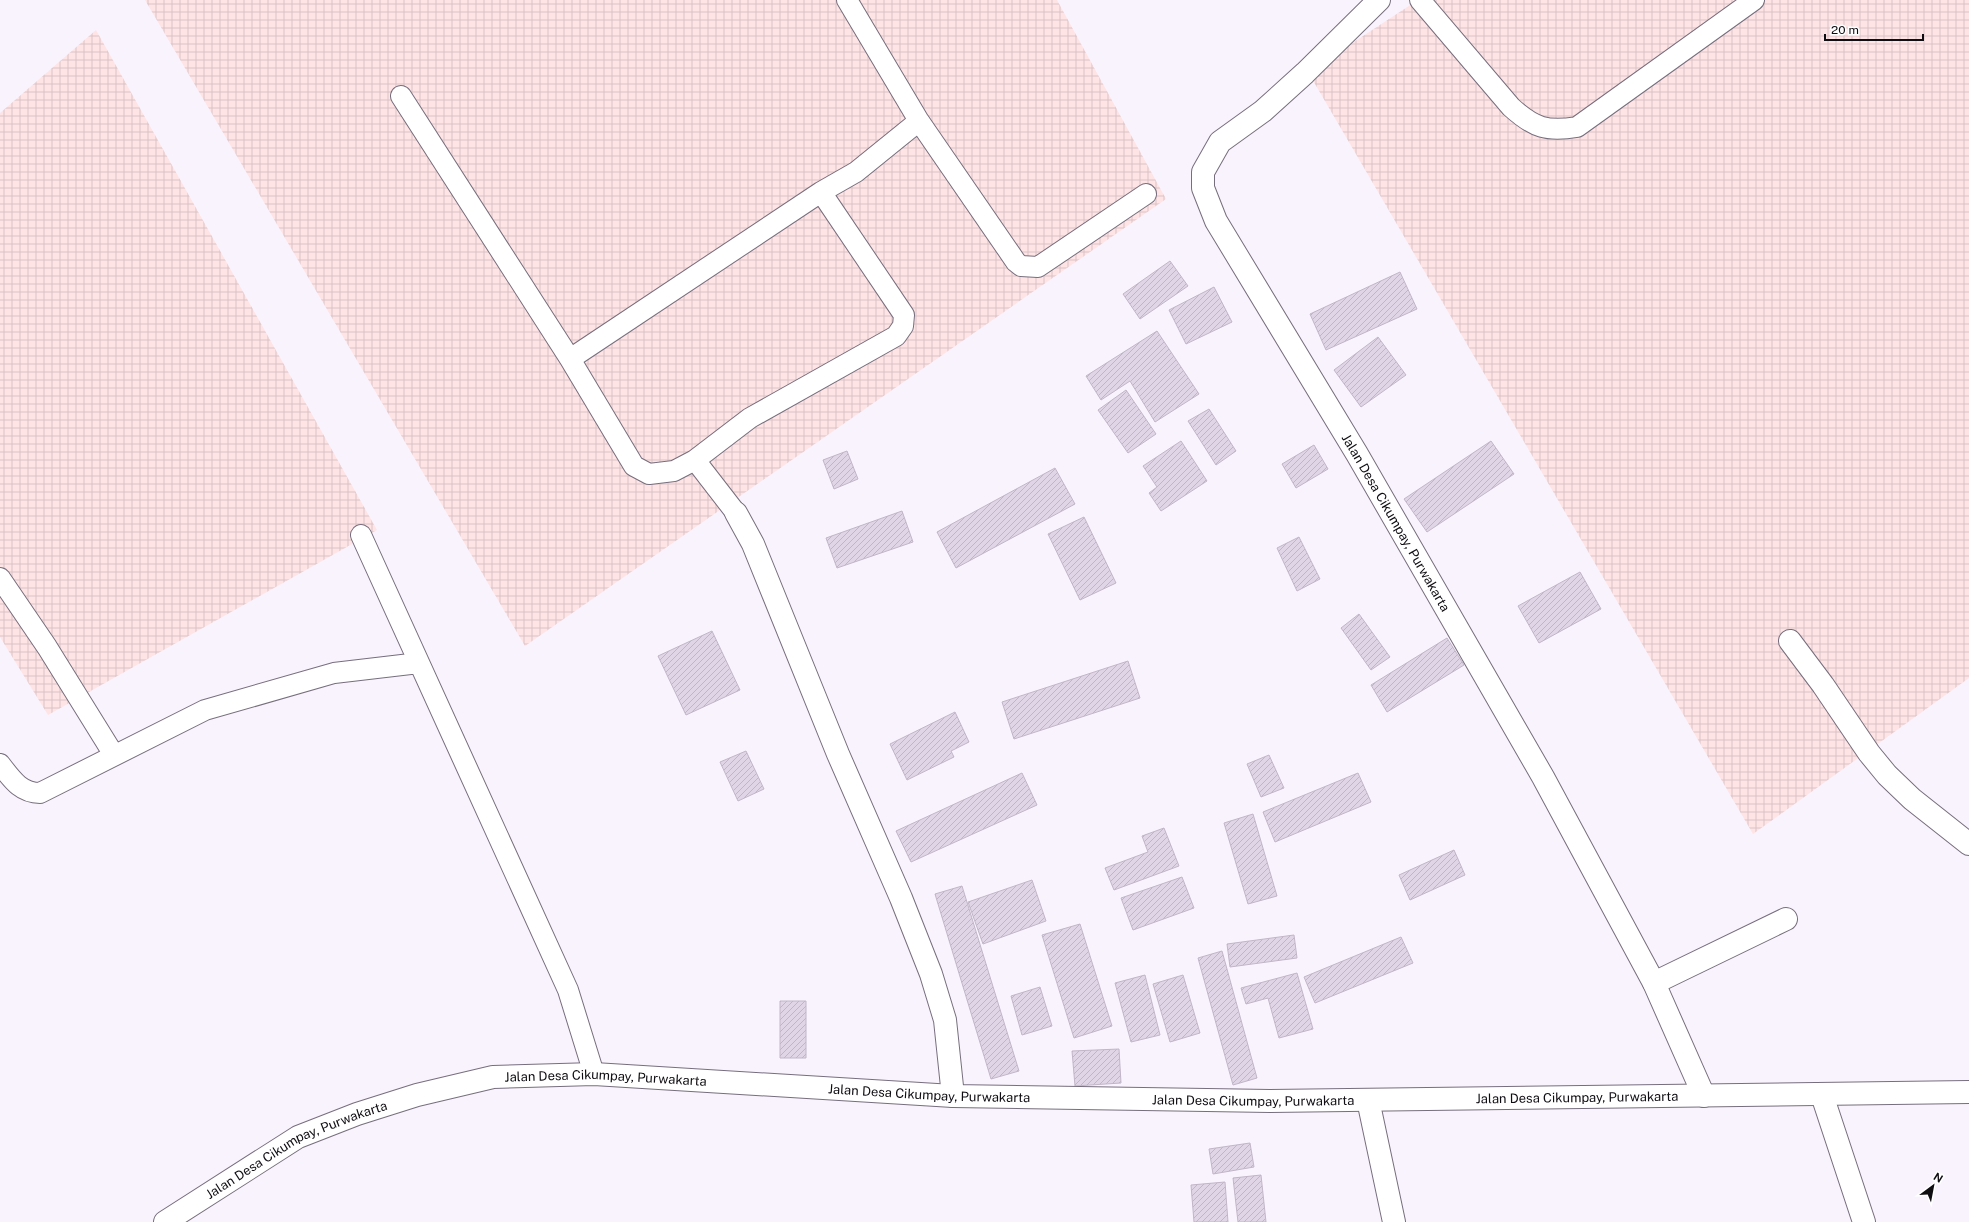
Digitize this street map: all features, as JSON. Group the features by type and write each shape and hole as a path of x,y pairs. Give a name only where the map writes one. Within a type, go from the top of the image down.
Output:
{"street":[{"name":"Jalan Desa Cikumpay, Purwakarta","path":"1378,0 1305,73 1274,101 1220,142 1203,172 1203,188 1216,221 1356,454 1543,777 1654,983 1704,1096"},
{"path":"736,513 753,544 838,754 901,898 931,974 945,1020 953,1096"},
{"path":"1790,641 1823,685 1868,753 1887,775 1912,799 1969,844"},
{"path":"1654,983 1786,919"},
{"name":"Jalan Desa Cikumpay, Purwakarta","path":"165,1222 191,1216 298,1137 357,1114 417,1095 493,1077 594,1074 953,1096 1270,1101 1969,1092"},
{"path":"1822,1095 1864,1222"},
{"path":"1368,1100 1394,1222"}],"lane":[{"path":"847,0 919,121 1016,262 1021,266 1038,267 1146,194"},
{"path":"1420,0 1511,108 1524,119 1540,127 1558,130 1577,127 1754,0"},
{"path":"401,96 570,359 634,466 649,474 674,471 695,460 750,418 896,336 903,326 904,315 820,192"},
{"path":"570,359 820,192 856,172 919,121"},
{"path":"695,460 736,513"},
{"path":"361,535 568,990 594,1074"},
{"path":"0,578 47,647 114,755"},
{"path":"0,764 19,787 32,793 40,793 205,710 334,673 419,663"}],"shaded area":[{"path":"145,0 1057,0 1166,199 525,646"},
{"path":"1418,0 1969,0 1969,678 1753,834 1308,72"},
{"path":"96,30 377,530 48,715 0,637 0,113"}],"building":[{"path":"1170,261 1188,286 1140,319 1123,294"},
{"path":"1400,272 1417,309 1326,350 1310,314"},
{"path":"1214,287 1232,322 1186,344 1169,310"},
{"path":"1157,331 1199,394 1155,422 1130,381 1101,400 1086,376"},
{"path":"1378,337 1406,375 1361,407 1334,370"},
{"path":"1126,390 1156,434 1128,453 1098,410"},
{"path":"1209,409 1236,451 1216,465 1188,421"},
{"path":"1181,441 1207,481 1161,511 1149,493 1157,487 1143,466"},
{"path":"1491,441 1514,474 1427,532 1404,499"},
{"path":"1314,445 1328,469 1296,488 1282,464"},
{"path":"847,451 858,479 834,489 823,460"},
{"path":"1055,468 1075,504 956,568 937,532"},
{"path":"902,511 913,542 837,568 826,538"},
{"path":"1084,517 1116,583 1080,600 1048,534"},
{"path":"1299,537 1320,579 1297,591 1277,548"},
{"path":"1580,572 1601,609 1539,643 1518,606"},
{"path":"1359,614 1390,657 1371,670 1341,628"},
{"path":"712,631 740,690 686,715 658,656"},
{"path":"1447,638 1464,665 1387,712 1371,685"},
{"path":"1128,661 1140,698 1014,739 1002,702"},
{"path":"955,712 969,742 951,751 954,757 907,780 890,744"},
{"path":"746,751 764,789 738,801 720,762"},
{"path":"1269,755 1284,788 1261,797 1247,764"},
{"path":"1022,773 1037,805 911,862 896,831"},
{"path":"1358,773 1371,802 1275,842 1263,812"},
{"path":"1253,814 1277,896 1248,904 1224,823"},
{"path":"1164,828 1179,866 1114,890 1105,868 1148,852 1142,836"},
{"path":"1454,850 1465,875 1410,900 1399,875"},
{"path":"1182,877 1194,908 1133,930 1121,898"},
{"path":"1032,880 1046,921 983,944 968,902"},
{"path":"962,886 1019,1071 991,1079 935,894"},
{"path":"1080,924 1112,1026 1074,1038 1042,935"},
{"path":"1294,935 1297,958 1230,967 1227,944"},
{"path":"1401,937 1413,963 1315,1003 1304,977"},
{"path":"1222,951 1257,1078 1233,1085 1198,958"},
{"path":"1297,973 1313,1029 1279,1038 1268,998 1246,1004 1241,988"},
{"path":"1145,975 1160,1035 1131,1042 1115,983"},
{"path":"1183,975 1200,1033 1170,1042 1153,984"},
{"path":"1040,987 1052,1026 1022,1035 1011,996"},
{"path":"780,1001 806,1001 806,1058 780,1058"},
{"path":"1119,1049 1121,1083 1075,1086 1072,1051"},
{"path":"1250,1143 1254,1167 1213,1174 1209,1149"},
{"path":"1261,1175 1266,1222 1238,1222 1233,1178"},
{"path":"1225,1182 1228,1222 1194,1222 1191,1185"}]}
